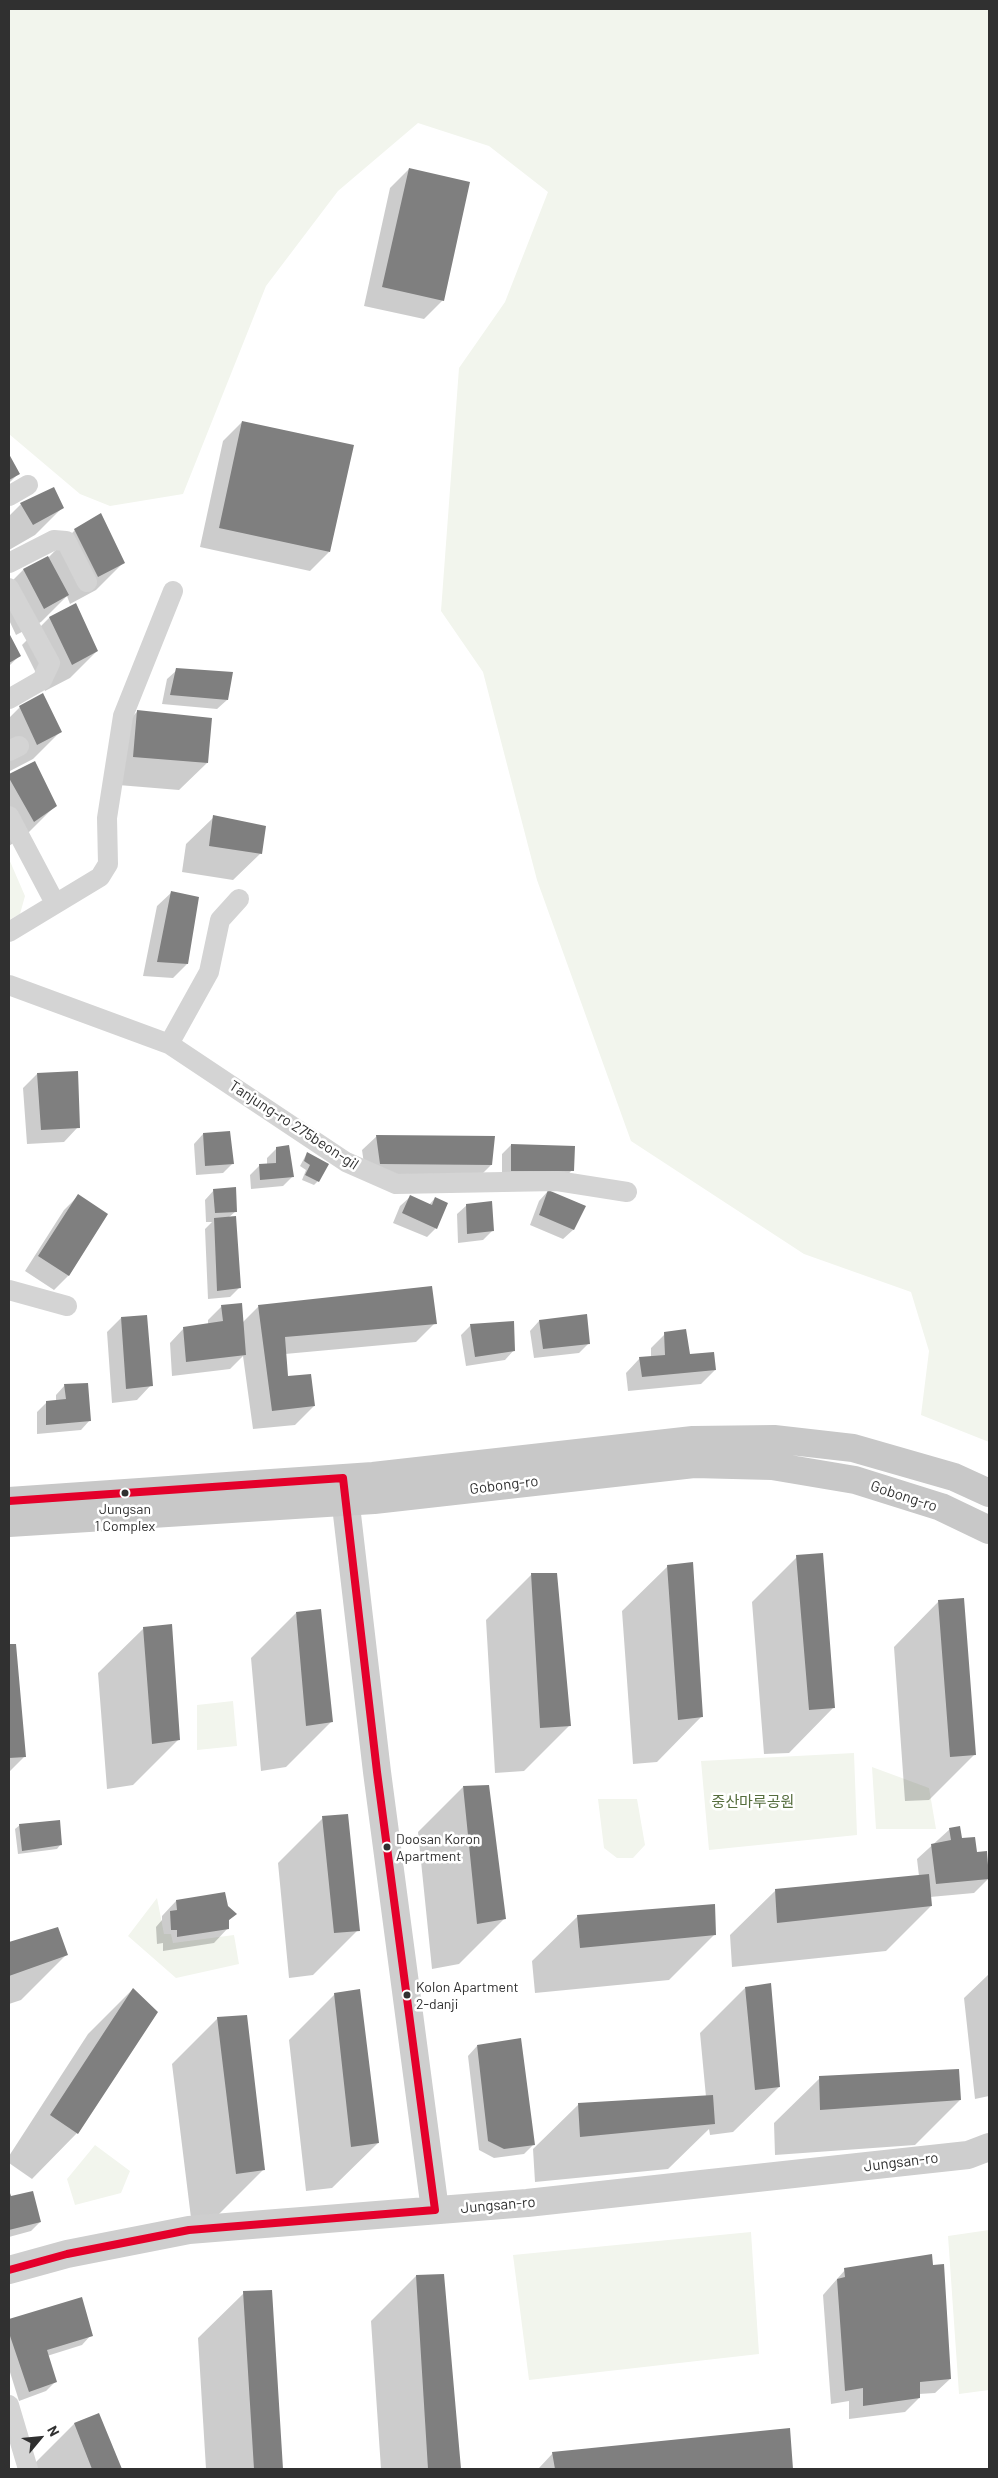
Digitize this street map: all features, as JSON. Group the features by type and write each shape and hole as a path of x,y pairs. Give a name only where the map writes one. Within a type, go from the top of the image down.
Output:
{"main road":[{"name":"Gobong-ro","path":"9,1524 344,1490 693,1440 774,1438 853,1448 954,1477 989,1492"},
{"name":"Gobong-ro","path":"9,1501 344,1490 374,1500 694,1464 772,1466 855,1480 940,1507 989,1530"},
{"path":"344,1490 400,1958 434,2210"},
{"name":"Jungsan-ro","path":"9,2270 67,2254 189,2230 434,2210 783,2176 968,2154 989,2147"}],"street":[{"path":"9,496 28,485"},
{"path":"9,562 54,540 66,541 87,582"},
{"path":"9,932 100,877 108,864 107,818 123,716 173,591"},
{"path":"9,699 42,680 50,663 11,597"},
{"path":"9,816 55,903"},
{"path":"169,1044 209,972 220,920 239,899"},
{"name":"Tanjung-ro 275beon-gil","path":"9,985 169,1044 346,1162 396,1184 557,1181 627,1192"},
{"path":"9,1290 67,1306"},
{"path":"9,2405 28,2469"}],"green space":[{"path":"9,9 989,9 989,1442 921,1415 929,1351 911,1292 804,1254 631,1141 537,880 483,672 441,611 459,368 505,302 548,192 489,146 418,123 338,191 266,286 183,494 110,506 80,494 9,434"},
{"path":"9,859 25,896 20,914 9,920"},
{"path":"233,1701 237,1746 197,1750 197,1705"},
{"name":"중산마루공원","path":"854,1753 857,1835 709,1850 701,1761"},
{"path":"872,1767 929,1788 936,1829 876,1829"},
{"path":"598,1799 637,1799 645,1845 633,1858 617,1858 604,1848"},
{"path":"157,1898 164,1934 171,1934 173,1943 234,1935 239,1964 176,1978 128,1936"},
{"path":"95,2145 130,2171 121,2193 75,2205 67,2179"},
{"path":"989,2230 989,2390 959,2394 948,2236"},
{"path":"751,2232 759,2354 529,2380 513,2255"}],"building":[{"path":"409,168 470,182 444,301 382,287"},
{"path":"242,421 354,445 330,552 219,528"},
{"path":"9,454 20,474 9,480"},
{"path":"54,487 64,508 33,525 20,503"},
{"path":"101,513 125,563 98,577 74,529"},
{"path":"48,556 69,595 44,609 23,569"},
{"path":"76,603 98,651 72,665 49,617"},
{"path":"9,633 21,656 9,663"},
{"path":"176,668 233,672 228,700 170,695"},
{"path":"43,693 62,732 37,745 19,706"},
{"path":"137,710 212,718 208,763 133,757"},
{"path":"35,761 57,806 34,822 9,778 9,774"},
{"path":"213,815 266,826 262,854 209,846"},
{"path":"171,891 199,897 188,964 157,962"},
{"path":"78,1071 80,1128 41,1130 37,1073"},
{"path":"230,1131 234,1164 205,1166 203,1133"},
{"path":"376,1135 495,1136 492,1165 380,1164"},
{"path":"511,1144 575,1146 574,1171 511,1171"},
{"path":"289,1145 294,1177 260,1180 259,1164 276,1163 276,1147"},
{"path":"307,1152 329,1164 319,1182 305,1175 310,1165 304,1161"},
{"path":"236,1187 237,1212 215,1213 213,1189"},
{"path":"548,1190 586,1206 574,1230 539,1215"},
{"path":"78,1194 108,1214 69,1276 38,1256"},
{"path":"410,1195 432,1205 435,1197 448,1203 437,1229 402,1213"},
{"path":"492,1201 494,1231 467,1234 466,1204"},
{"path":"236,1216 241,1288 217,1291 214,1218"},
{"path":"432,1286 437,1324 285,1337 288,1376 311,1374 315,1406 272,1411 258,1305"},
{"path":"242,1303 246,1355 186,1362 183,1327 223,1321 221,1305"},
{"path":"587,1314 590,1344 543,1349 539,1320"},
{"path":"147,1315 153,1386 126,1389 121,1317"},
{"path":"514,1321 515,1351 475,1357 470,1324"},
{"path":"686,1329 690,1354 714,1352 716,1370 642,1377 639,1357 665,1355 664,1332"},
{"path":"88,1383 91,1421 46,1425 46,1401 66,1399 64,1384"},
{"path":"823,1553 835,1708 809,1710 796,1555"},
{"path":"693,1562 703,1717 678,1720 667,1565"},
{"path":"531,1573 557,1573 571,1726 540,1728"},
{"path":"964,1598 976,1755 950,1757 938,1600"},
{"path":"321,1609 333,1722 306,1726 296,1612"},
{"path":"172,1624 180,1740 152,1744 143,1627"},
{"path":"9,1644 16,1644 26,1757 9,1758"},
{"path":"489,1785 506,1919 477,1924 463,1786"},
{"path":"348,1814 360,1931 334,1933 322,1816"},
{"path":"60,1820 62,1845 22,1851 19,1824"},
{"path":"960,1826 962,1838 975,1837 977,1852 987,1851 989,1879 936,1884 931,1844 951,1840 949,1828"},
{"path":"929,1874 932,1906 777,1923 775,1889"},
{"path":"225,1892 228,1906 237,1914 229,1920 229,1929 177,1937 177,1930 171,1930 170,1911 177,1910 176,1900"},
{"path":"715,1904 716,1935 580,1948 577,1915"},
{"path":"58,1927 68,1955 9,1976 9,1942"},
{"path":"771,1983 780,2087 755,2090 745,1987"},
{"path":"133,1988 158,2012 78,2134 50,2115"},
{"path":"360,1989 379,2143 351,2147 334,1993"},
{"path":"247,2015 265,2170 236,2174 217,2017"},
{"path":"521,2038 535,2145 504,2149 488,2141 477,2045"},
{"path":"959,2069 961,2100 820,2110 819,2076"},
{"path":"713,2095 715,2124 580,2137 578,2103"},
{"path":"9,2190 11,2196 33,2191 41,2222 9,2230"},
{"path":"932,2254 933,2265 944,2264 951,2379 920,2382 920,2398 863,2406 863,2388 845,2391 837,2279 845,2277 844,2268"},
{"path":"444,2274 461,2469 428,2469 416,2275"},
{"path":"272,2290 283,2469 254,2469 243,2291"},
{"path":"82,2297 93,2336 47,2350 57,2382 29,2392 9,2333 9,2319"},
{"path":"99,2413 122,2469 92,2469 74,2423"},
{"path":"790,2428 793,2469 555,2469 552,2452"}],"transit line":[{"path":"9,1501 343,1478 377,1772 435,2210 189,2230 67,2254 9,2270"}],"place":[{"name":"Jungsan 1 Complex","path":"125,1493"},
{"name":"Doosan Koron Apartment","path":"387,1847"},
{"name":"Kolon Apartment 2-danji","path":"407,1995"}]}
